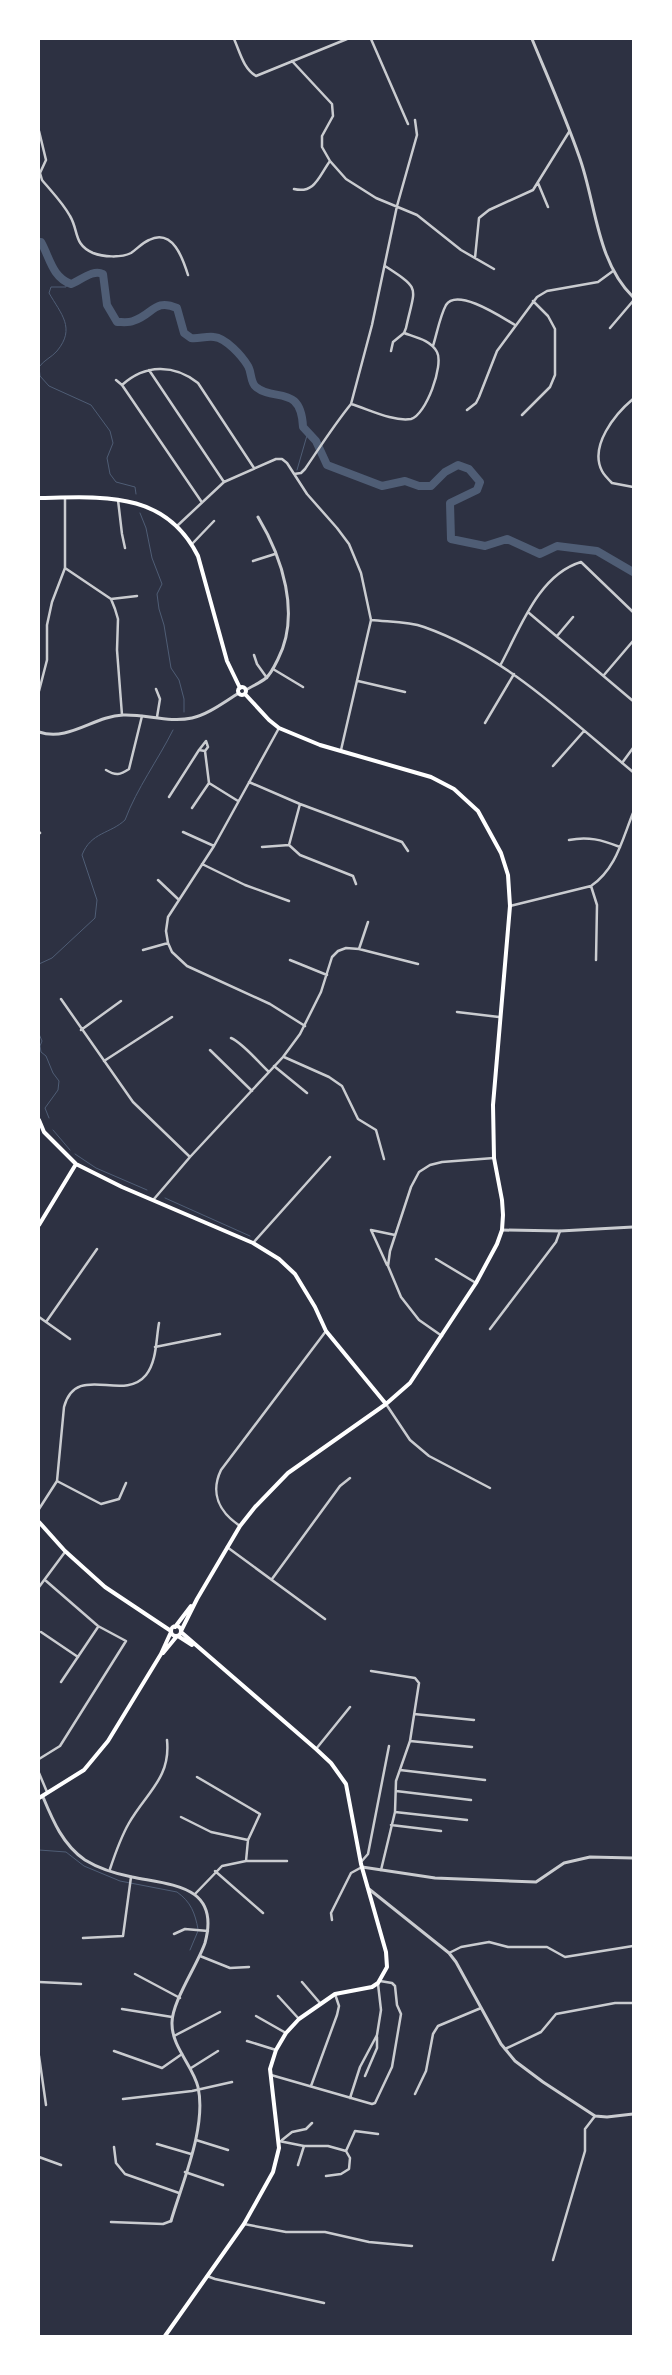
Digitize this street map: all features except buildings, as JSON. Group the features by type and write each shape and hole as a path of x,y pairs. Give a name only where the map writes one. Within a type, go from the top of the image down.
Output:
{"main road":[{"path":"39,498 118,499 141,504 168,517 192,544 198,556 228,661 242,695 246,692 269,720 279,728 320,745 431,777 442,782 465,798 478,811 501,853 508,875 510,906 493,1105 494,1158 502,1200 502,1230 490,1259 418,1374 386,1404 288,1473 265,1496 240,1526 197,1598 181,1632 161,1654"},
{"path":"39,1120 44,1132 76,1164 122,1187 154,1199 253,1243 279,1259 295,1274 316,1307 326,1331 386,1404"},
{"path":"39,1225 76,1164"},
{"path":"39,1522 65,1551 105,1587 158,1620 178,1627 200,1650 331,1763 346,1784 361,1864 386,1952 387,1968 379,1982 372,1987 335,1994 320,2003 299,2019 286,2033 276,2050 270,2074 280,2141 273,2172 244,2224 165,2336"},
{"path":"41,1798 84,1770 108,1741 161,1654 174,1627 197,1598"},
{"path":"158,1620 171,1632 200,1650"}],"street":[{"path":"234,39 245,66 248,71 256,76 347,39"},
{"path":"371,39 408,124"},
{"path":"532,39 579,155 603,244 613,271 633,299 610,328"},
{"path":"292,61 332,104 333,116 321,141 330,161 346,179 363,191 417,215 461,250 494,269"},
{"path":"294,474 301,473 323,445 333,426 351,404 385,266 397,206 417,135 415,120"},
{"path":"39,131 46,160 40,173 42,180 72,218 74,234 83,247 94,254 122,256 130,254 150,239 165,240 175,245 181,252 188,275"},
{"path":"475,258 478,223 483,214 528,194 538,183 569,132"},
{"path":"294,189 302,191 310,189 330,161"},
{"path":"538,183 548,207"},
{"path":"385,266 409,282 413,288 404,333 393,342 391,351"},
{"path":"467,410 476,403 496,351 533,301 547,291 598,282 613,271"},
{"path":"433,346 446,306 454,299 460,298 491,310 515,325"},
{"path":"522,415 550,387 555,375 555,329 548,316 533,301"},
{"path":"351,404 394,418 409,419 423,411 439,367 439,356 433,346 404,333"},
{"path":"149,370 224,482"},
{"path":"122,385 139,372 149,370 186,374 198,383 254,468"},
{"path":"116,380 122,385 202,502"},
{"path":"633,399 608,427 598,452 601,471 612,484 633,487"},
{"path":"178,526 224,482 276,459 282,459 307,494 349,544 361,573 371,620 340,751"},
{"path":"39,691 47,660 47,626 52,602 65,568 65,498"},
{"path":"118,499 125,548"},
{"path":"246,692 267,678 273,669 282,652 289,620 285,582 270,537 258,517"},
{"path":"192,544 214,522"},
{"path":"253,561 275,554"},
{"path":"501,664 538,596 553,578 573,564 581,562 633,612"},
{"path":"65,568 111,599 118,619 117,650 122,715"},
{"path":"111,599 137,596"},
{"path":"529,613 633,700"},
{"path":"557,636 573,617"},
{"path":"371,620 423,626 470,647 501,664 633,772"},
{"path":"604,674 633,641"},
{"path":"254,655 261,671 267,678"},
{"path":"273,669 303,687"},
{"path":"485,723 514,674"},
{"path":"358,681 405,692"},
{"path":"156,689 160,699 156,719"},
{"path":"39,732 59,734 122,715 156,719 191,718 213,709 239,691"},
{"path":"106,770 113,774 121,774 129,769 142,716"},
{"path":"279,728 214,846 168,917 166,931 172,952 187,966 270,1004 305,1026"},
{"path":"553,766 584,731"},
{"path":"169,798 206,741 208,747 205,751 209,783 192,808"},
{"path":"622,763 633,748"},
{"path":"199,750 205,751"},
{"path":"249,782 300,804 402,842 408,851"},
{"path":"209,783 238,801"},
{"path":"289,845 300,804"},
{"path":"510,906 591,886 609,870 633,813"},
{"path":"183,832 214,846"},
{"path":"569,840 583,837 593,838 620,847"},
{"path":"262,847 289,845 300,854 353,876 356,884"},
{"path":"202,864 245,885 289,901"},
{"path":"158,880 179,900"},
{"path":"591,886 597,905 596,960"},
{"path":"359,948 368,922"},
{"path":"143,950 168,943"},
{"path":"154,1199 190,1157 283,1057 305,1026 322,992 332,957 338,951 346,948 359,948 418,964"},
{"path":"290,960 327,975"},
{"path":"61,999 133,1102 190,1157"},
{"path":"81,1030 121,1001"},
{"path":"457,1012 500,1017"},
{"path":"104,1061 172,1017"},
{"path":"231,1038 240,1042 250,1055 269,1072"},
{"path":"210,1050 252,1091"},
{"path":"283,1057 329,1077 342,1086 358,1119 376,1130 384,1159"},
{"path":"274,1066 307,1093"},
{"path":"253,1243 330,1157"},
{"path":"388,1266 395,1235 411,1186 419,1172 430,1165 442,1162 494,1158"},
{"path":"502,1230 560,1231 633,1227"},
{"path":"395,1235 371,1230 401,1297 419,1320 442,1336"},
{"path":"490,1329 556,1242 560,1231"},
{"path":"46,1322 96,1249"},
{"path":"436,1258 476,1283"},
{"path":"39,1317 70,1339"},
{"path":"39,1509 57,1481 64,1407 69,1394 76,1387 85,1384 120,1386 145,1376 150,1367 159,1323"},
{"path":"240,1526 224,1513 216,1497 217,1478 221,1470 326,1331"},
{"path":"155,1347 220,1334"},
{"path":"386,1404 410,1440 429,1456 490,1488"},
{"path":"272,1579 340,1486 350,1478"},
{"path":"57,1481 101,1504 118,1500 126,1483"},
{"path":"227,1547 325,1619"},
{"path":"39,1587 65,1551"},
{"path":"39,1759 60,1746 126,1642 98,1626 45,1580"},
{"path":"61,1682 98,1626"},
{"path":"41,1632 78,1657"},
{"path":"371,1671 417,1679 418,1685 410,1741 400,1770 395,1812 381,1870"},
{"path":"316,1749 350,1707"},
{"path":"414,1714 474,1720"},
{"path":"110,1869 129,1823 165,1770 168,1760 168,1740"},
{"path":"410,1741 472,1747"},
{"path":"332,1920 331,1913 351,1872 361,1864 368,1854 389,1746"},
{"path":"400,1770 485,1780"},
{"path":"39,1773 48,1794"},
{"path":"197,1777 260,1814 248,1840 246,1861"},
{"path":"396,1791 471,1800"},
{"path":"41,1798 53,1821 73,1851 95,1865 131,1877 174,1884 195,1894 206,1915 208,1931 200,1956 172,2017 174,2036 191,2068 199,2089 199,2118 191,2154 171,2221 163,2224 110,2222"},
{"path":"395,1812 467,1820"},
{"path":"181,1816 211,1832 248,1840"},
{"path":"391,1825 441,1831"},
{"path":"361,1864 381,1870 435,1878 536,1882 564,1863 590,1857 633,1858"},
{"path":"195,1894 215,1872 231,1862 287,1861"},
{"path":"215,1872 264,1913"},
{"path":"83,1938 123,1936 132,1882 131,1877"},
{"path":"369,1889 449,1953 462,1971 505,2049 515,2061 595,2116 607,2117 633,2114"},
{"path":"174,1934 185,1929 208,1931"},
{"path":"449,1953 461,1947 489,1942 508,1947 547,1947 565,1957 633,1946"},
{"path":"200,1956 230,1968 249,1967"},
{"path":"135,1974 180,1998"},
{"path":"39,1982 81,1984"},
{"path":"302,1982 320,2003"},
{"path":"270,2074 350,2098 372,2104 375,2103 392,2067 400,2014 397,2006 395,1986 392,1983 379,1982 381,2010 377,2048 365,2076"},
{"path":"311,2086 339,2006 335,1994"},
{"path":"278,1996 299,2019"},
{"path":"505,2049 541,2032 556,2014 616,2003 633,2003"},
{"path":"415,2094 426,2071 433,2034 438,2026 481,2008"},
{"path":"122,2009 172,2017"},
{"path":"174,2036 220,2012"},
{"path":"256,2016 286,2033"},
{"path":"350,2098 360,2068 377,2035"},
{"path":"247,2041 276,2050"},
{"path":"114,2051 162,2068 183,2054"},
{"path":"191,2068 218,2052"},
{"path":"39,2056 46,2105"},
{"path":"123,2099 199,2089 232,2082"},
{"path":"553,2260 585,2151 585,2129 595,2116"},
{"path":"280,2141 292,2132 306,2129 312,2124"},
{"path":"346,2151 354,2132 378,2134"},
{"path":"194,2140 228,2150"},
{"path":"280,2141 304,2146 328,2146 346,2151 350,2158 349,2169 341,2174 326,2176"},
{"path":"157,2144 191,2154"},
{"path":"298,2165 304,2146"},
{"path":"114,2147 116,2163 125,2174 179,2193"},
{"path":"39,2157 61,2164"},
{"path":"185,2172 223,2185"},
{"path":"244,2224 286,2232 325,2232 369,2242 412,2246"},
{"path":"208,2276 215,2280 324,2303"}],"waterway":[{"path":"39,242 41,242 52,266 65,281 71,284 91,274 103,274 107,305 117,322 131,322 158,306 169,305 177,308 184,333 191,338 214,337 228,344 248,366 256,387 271,394 286,396 297,405 303,427 316,441 327,465 382,486 405,481 419,486 431,486 445,472 458,465 469,469 480,482 477,490 450,503 451,539 485,546 507,539 540,554 557,546 597,551 633,572"},
{"path":"67,282 66,287 51,287 49,293 65,321 66,328 63,343 39,367 40,376 49,386 91,405 110,431 113,443 107,458 110,474 116,482 135,487 136,494"},
{"path":"297,470 308,432"},
{"path":"140,513 146,528 152,558 162,584 157,594 159,609 164,625 171,668 179,680 184,699 184,712"},
{"path":"39,964 52,958 95,918 97,900 82,855 90,842 125,820 135,797 173,730"},
{"path":"39,1034 42,1041 40,1046 41,1052 46,1056 53,1073 59,1081 58,1090 45,1108 49,1118"},
{"path":"53,1130 70,1150"},
{"path":"75,1154 96,1168 147,1190"},
{"path":"165,1198 250,1236"},
{"path":"39,1850 66,1852 84,1866 120,1881 177,1892 192,1908 198,1929"},
{"path":"190,1950 198,1931"}]}
